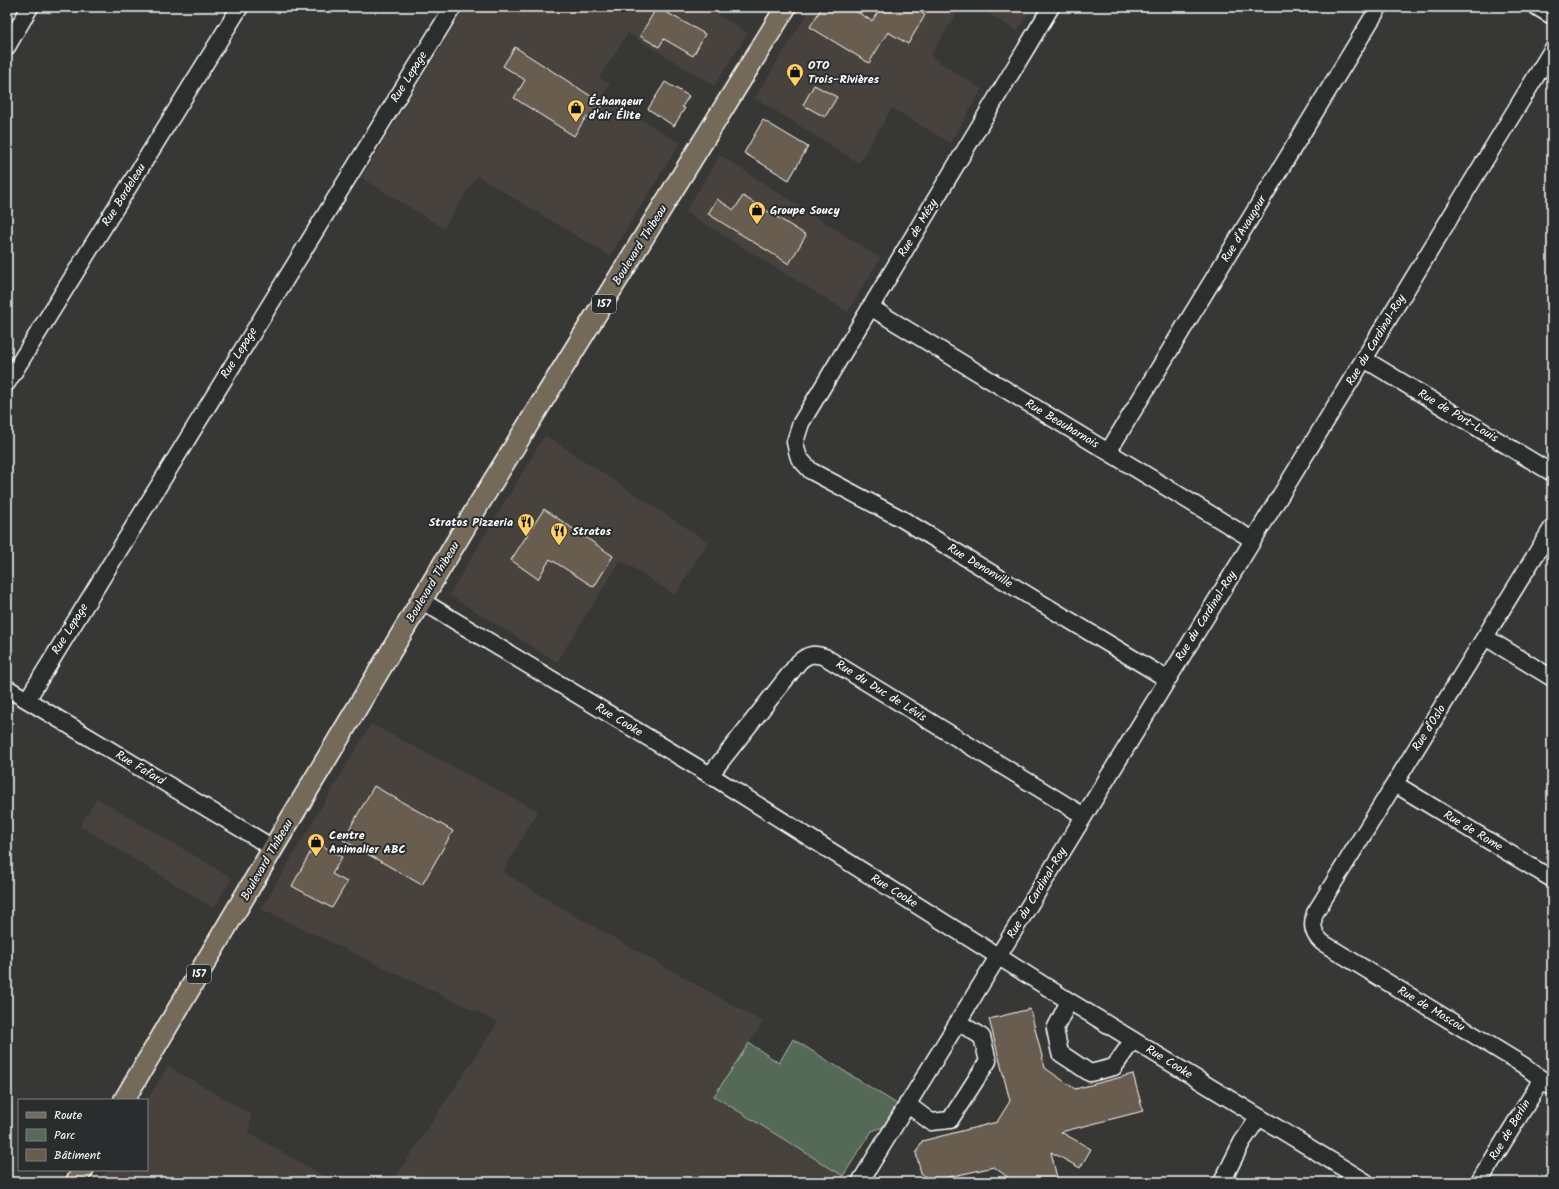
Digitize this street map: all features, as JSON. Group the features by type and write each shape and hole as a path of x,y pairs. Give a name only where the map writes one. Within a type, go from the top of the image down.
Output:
{"main road":[{"name":"Boulevard Thibeau","path":"125,1099 273,848 487,492 676,188 786,7"},
{"path":"76,1182 82,1171"}],"street":[{"path":"7,47 30,7"},
{"name":"Rue Bordeleau","path":"7,383 240,7"},
{"name":"Rue Lepage","path":"27,700 452,7"},
{"name":"Rue de Mézy","path":"797,452 795,442 801,423 1051,7"},
{"name":"Rue d'Avaugour","path":"1108,452 1380,7"},
{"path":"1537,7 1552,16"},
{"name":"Rue du Cardinal-Roy","path":"860,1182 1552,50"},
{"name":"Rue Beauharnois","path":"870,307 1253,540"},
{"name":"Rue de Port-Louis","path":"1364,359 1552,472"},
{"name":"Rue Denonville","path":"797,452 802,461 811,471 902,519 1167,679"},
{"name":"Rue d'Oslo","path":"1313,929 1313,918 1315,913 1552,528"},
{"name":"Rue Cooke","path":"422,601 710,775 1069,1001 1366,1182"},
{"path":"1485,637 1552,678"},
{"name":"Rue du Duc de Lévis","path":"710,775 799,662 811,654 818,654 1084,816"},
{"name":"Rue Fafard","path":"7,688 273,848"},
{"name":"Rue de Rome","path":"1395,784 1552,879"},
{"name":"Rue de Moscou","path":"1313,929 1318,939 1323,943 1523,1064 1547,1083"},
{"path":"1069,1001 1055,1029 1060,1053 1090,1073 1114,1067 1133,1040"},
{"path":"907,1104 931,1122 950,1120 988,1061 982,1037 958,1022"},
{"name":"Rue de Berlin","path":"1479,1182 1547,1083"},
{"path":"1222,1182 1242,1142 1259,1117"}],"shaded area":[{"path":"465,7 706,7 748,33 714,86 628,33 599,78 610,84 603,96 680,143 610,256 477,176 444,228 361,178"},
{"path":"811,7 961,7 930,56 982,89 950,143 892,108 859,163 755,98"},
{"path":"978,7 1032,7 1017,31"},
{"path":"720,155 880,258 848,312 685,212"},
{"path":"545,435 708,542 675,595 621,560 557,662 449,595"},
{"path":"371,724 538,811 503,872 570,913 763,1022 714,1096 843,1176 839,1182 392,1182 498,1022 261,909"},
{"path":"97,798 232,878 214,908 80,826"},
{"path":"168,1066 251,1114 249,1133 334,1182 100,1182 106,1171 148,1171 148,1099"}],"green space":[{"path":"793,1039 897,1104 883,1127 872,1131 843,1176 714,1096 749,1043 779,1063"}],"building":[{"path":"657,7 705,34 693,56 664,39 659,47 640,36"},
{"path":"822,7 849,7 872,21 881,7 912,7 925,15 908,44 888,32 869,63 810,27"},
{"path":"515,47 603,104 593,121 586,117 574,136 514,98 525,80 503,66"},
{"path":"665,82 689,96 682,107 685,108 674,126 648,109"},
{"path":"814,85 837,97 825,117 803,105"},
{"path":"763,120 808,147 789,180 744,153"},
{"name":"Groupe Soucy","path":"743,196 806,235 789,264 708,214 717,199 734,210"},
{"name":"Stratos","path":"544,509 613,556 594,587 550,559 538,579 511,560"},
{"path":"374,786 453,831 422,885 343,840"},
{"path":"316,842 342,857 332,874 347,882 332,908 292,886"},
{"path":"1030,1009 1045,1068 1075,1089 1133,1074 1143,1111 1061,1132 1091,1149 1080,1168 1051,1152 1058,1182 1014,1182 994,1167 931,1181 921,1173 916,1153 922,1141 997,1122 1010,1101 989,1019"}],"place":[{"name":"OTO Trois-Rivières","path":"795,87"},
{"name":"Échangeur d'air Élite","path":"576,123"},
{"name":"Groupe Soucy","path":"757,225"},
{"name":"Stratos Pizzeria","path":"526,537"},
{"name":"Stratos","path":"559,546"},
{"name":"Centre Animalier ABC","path":"316,857"}]}
